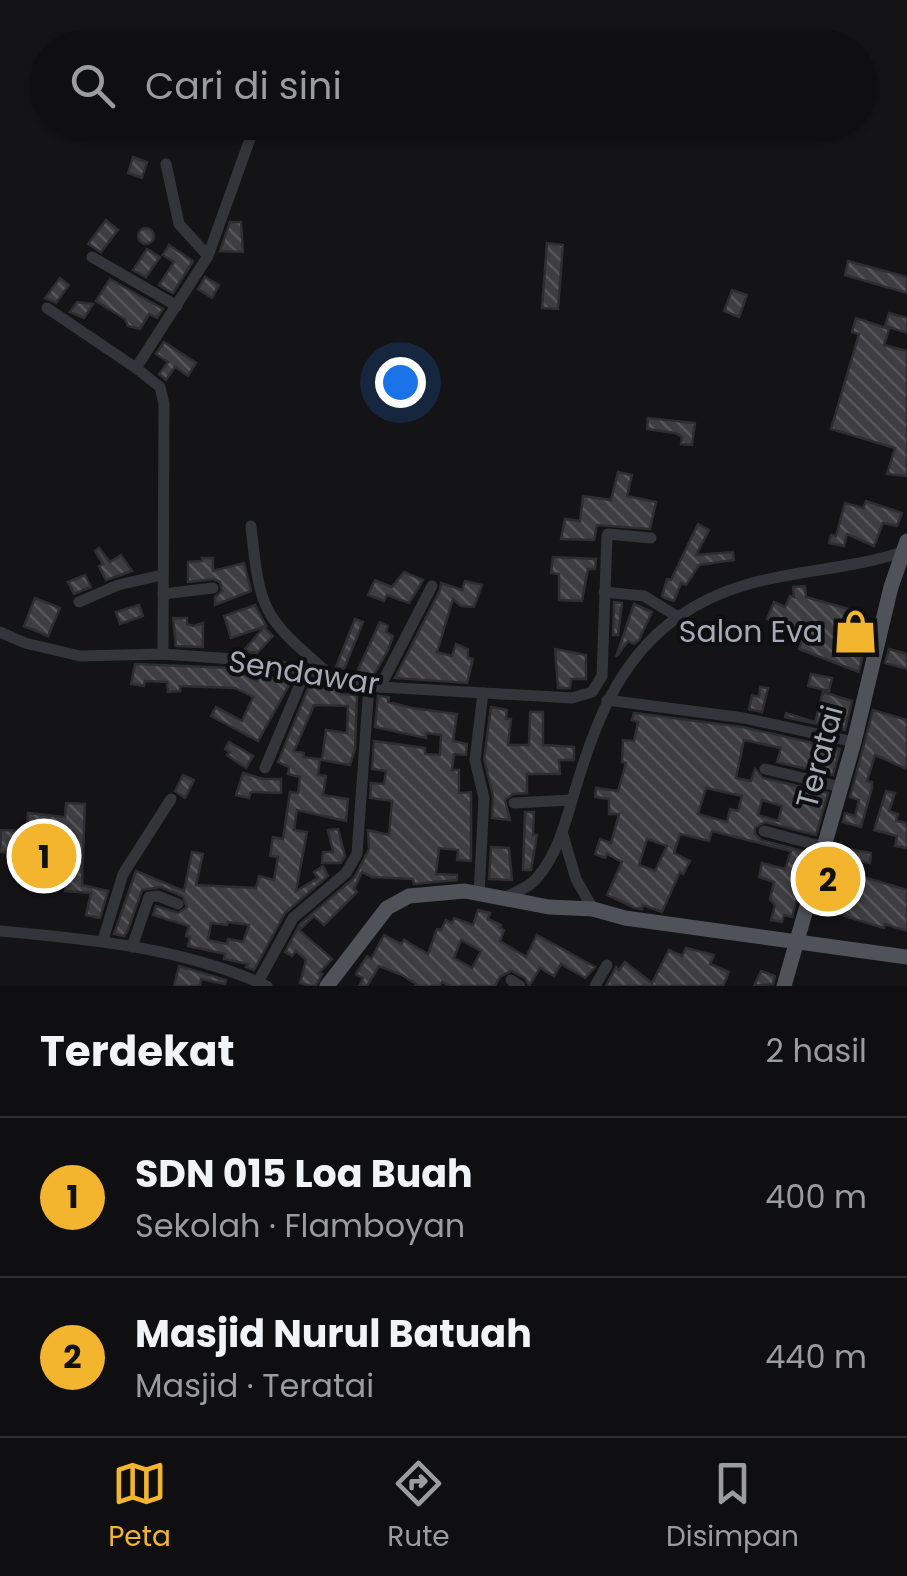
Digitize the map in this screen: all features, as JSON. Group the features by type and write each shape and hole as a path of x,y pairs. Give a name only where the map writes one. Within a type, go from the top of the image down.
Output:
{"main road":[{"name":"Teratai","path":"784,986 905,546"},
{"path":"327,986 378,918 395,903 428,893 479,894 907,957"}],"street":[{"path":"136,368 208,256 249,140"},
{"path":"166,164 179,224 208,256"},
{"path":"92,257 177,306"},
{"path":"46,308 160,386 164,404 163,654"},
{"path":"251,526 256,578 270,619 332,676"},
{"path":"602,676 608,534 651,538"},
{"path":"503,898 533,883 563,835 607,700 630,664 655,636 678,617 737,586 824,567 864,564 905,546"},
{"path":"79,602 118,585 162,575"},
{"path":"0,931 103,940 263,984 292,918 346,872 357,854 374,686 432,586"},
{"path":"162,594 212,588"},
{"path":"604,592 644,596 678,617"},
{"name":"Sendawar","path":"0,632 25,644 80,656 163,654 233,659 374,686 572,698 592,692 602,676 630,664"},
{"path":"264,768 306,670"},
{"path":"479,894 484,798 475,760 484,693"},
{"path":"607,700 744,718 854,742"},
{"path":"765,769 841,788"},
{"path":"103,940 122,874 170,799"},
{"path":"514,803 572,800"},
{"path":"764,830 824,847"},
{"path":"563,835 576,878 593,910"},
{"path":"132,946 149,897 158,896 178,904"},
{"path":"595,986 607,965"}],"building":[{"path":"133,157 147,162 142,178 128,173"},
{"path":"106,220 118,230 101,252 88,244"},
{"path":"230,222 241,222 243,252 220,251"},
{"path":"146,228 154,236 146,244 138,236"},
{"path":"547,243 563,245 558,309 542,308"},
{"path":"169,245 193,261 173,293 159,285 174,262 163,255"},
{"path":"147,249 160,257 146,277 133,270"},
{"path":"848,261 907,277 907,293 845,275"},
{"path":"205,277 219,285 212,298 198,289"},
{"path":"60,278 69,285 56,303 45,298"},
{"path":"110,279 163,309 157,318 149,314 140,329 128,326 125,319 96,301"},
{"path":"732,290 747,295 739,317 724,311"},
{"path":"77,302 93,304 84,318 70,312"},
{"path":"889,313 907,318 907,333 885,326"},
{"path":"856,318 889,329 884,345 907,351 907,476 887,474 895,448 831,429 859,334 852,332"},
{"path":"164,342 196,363 188,376 175,367 166,380 159,374 168,362 156,354"},
{"path":"648,418 695,423 692,445 681,444 682,437 675,433 647,429"},
{"path":"618,472 632,475 627,496 656,502 650,529 597,525 594,540 561,539 565,519 580,521 583,496 611,500"},
{"path":"866,501 902,513 897,526 883,523 874,546 847,534 844,546 829,543 831,535 836,536 845,503 863,508"},
{"path":"698,524 709,530 696,555 733,552 734,560 699,565 686,585 681,583 674,601 665,598 662,596 667,579 671,580"},
{"path":"99,548 110,562 121,555 132,571 106,580 95,551"},
{"path":"553,557 596,559 595,569 588,569 582,601 559,600 559,574 551,573"},
{"path":"213,558 213,571 244,563 251,591 215,605 215,597 222,591 220,582 188,582 188,562"},
{"path":"404,572 423,580 409,603 387,595 384,601 368,595 375,580 392,587"},
{"path":"85,575 91,587 74,594 68,582"},
{"path":"465,581 482,585 474,607 461,606 453,599 437,652 452,656 456,644 468,649 468,658 473,659 467,683 395,678 441,583 462,590"},
{"path":"805,586 806,597 855,611 853,621 867,623 859,672 799,649 803,637 767,619 774,602 785,607 790,596 794,597 793,587"},
{"path":"35,598 60,608 48,636 24,626"},
{"path":"614,602 622,603 618,635 613,635"},
{"path":"634,604 652,612 639,640 634,644 628,641 616,657"},
{"path":"139,605 143,616 120,624 116,612"},
{"path":"255,605 266,626 231,638 224,616"},
{"path":"173,618 187,618 187,624 193,626 203,623 203,647 176,646"},
{"path":"355,619 363,622 344,669 336,667"},
{"path":"380,622 388,626 386,632 393,636 388,650 373,676 357,672"},
{"path":"264,627 273,636 257,653 249,652 245,649"},
{"path":"555,649 586,655 586,679 571,679 570,688 558,688"},
{"path":"889,649 907,654 907,669 885,663"},
{"path":"135,664 232,668 257,681 261,673 279,681 281,676 293,678 258,741 211,716 216,707 242,721 253,697 235,688 180,686 180,691 168,692 167,682 131,684"},
{"path":"811,674 832,678 829,691 808,686"},
{"path":"311,681 316,683 315,687 341,688 341,694 357,695 355,749 350,765 322,760 326,730 347,733 348,706 314,705 294,751 304,753 303,757 320,759 318,775 326,776 323,795 348,799 346,821 297,810 294,830 307,832 296,891 318,878 314,872 323,866 328,876 285,913 254,970 246,967 248,964 224,959 225,954 188,946 189,926 153,915 156,906 178,913 187,907 182,896 161,887 142,890 127,932 124,936 114,934 136,871 184,891 192,852 203,854 196,885 256,888 259,876 274,880 278,857 270,856 273,837 283,839 290,792 298,793 300,777 288,774 289,767 278,762","holes":["211,923 249,925 243,942 208,940"]},
{"path":"760,687 768,688 762,712 749,709 752,695 759,697"},
{"path":"823,692 852,701 845,730 785,717 786,713 815,722"},
{"path":"378,696 412,708 457,714 453,741 467,744 466,755 454,754 452,770 459,770 459,793 471,792 471,861 457,860 458,850 439,848 436,874 457,875 457,880 414,884 413,879 372,877 362,872 354,889 357,892 324,925 314,916 299,930 332,959 319,973 322,974 316,986 311,986 300,983 306,960 296,951 292,956 285,952 300,924 354,878 369,849 368,830 389,835 392,801 370,798 371,783 384,784 386,771 372,769 374,741 425,748 425,754 440,755 441,735 426,733 426,738 375,727"},
{"path":"491,707 507,710 506,719 511,719 508,745 529,745 530,712 543,712 543,745 574,747 574,760 559,760 560,774 527,774 527,793 513,794 505,800 510,820 492,818 493,796 484,759"},
{"path":"873,710 907,720 907,769 875,755 867,781 872,782 872,788 861,827 843,822 845,813 855,816 859,800 850,797"},
{"path":"634,713 742,727 840,749 833,775 777,762 781,748 744,740 736,778 751,781 755,769 763,778 828,793 816,835 765,822 755,828 761,840 810,853 792,917 784,915 782,922 771,920 774,882 759,877 762,863 785,869 791,851 712,831 709,841 680,834 674,853 690,861 683,874 680,872 662,912 643,905 642,909 635,908 607,895 622,862 607,854 605,858 595,854 600,839 611,843 619,814 609,814 609,799 595,797 596,788 618,791 626,763 622,762 623,740 634,741 638,722 632,720","holes":["706,788 742,796 738,811 730,809 727,822 698,814","762,800 782,806 778,821 758,815","647,839 667,846 655,871 639,865"]},
{"path":"229,742 253,756 246,768 227,755"},
{"path":"243,773 281,779 281,793 251,792 249,798 236,795"},
{"path":"183,775 194,780 185,798 175,791"},
{"path":"886,791 895,793 889,811 898,814 896,821 907,823 907,848 895,846 897,836 874,830"},
{"path":"66,803 85,804 82,885 108,891 100,918 86,915 91,893 65,891 66,879 14,877 15,853 0,852 1,830 27,831 28,813 65,817","holes":["45,837 64,838 62,863 42,862"]},
{"path":"525,812 534,812 533,835 537,835 531,870 523,870"},
{"path":"338,829 345,856 341,863 322,863 323,852 333,852 328,830"},
{"path":"491,847 509,848 512,880 489,879"},
{"path":"842,848 871,853 870,863 840,858"},
{"path":"857,875 907,890 907,931 844,916"},
{"path":"478,910 490,913 488,919 504,930 500,941 526,957 537,935 595,967 585,978 561,964 554,976 540,968 529,986 525,978 511,971 500,977 495,986 450,986 442,982 440,986 415,986 402,975 379,966 367,986 359,986 363,978 356,974 367,956 371,959 384,935 401,944 404,940 428,954 437,929 441,930 446,920 452,923 454,918 473,925","holes":["461,940 481,951 472,968 454,958"]},
{"path":"686,948 714,955 710,964 729,972 723,986 606,986 616,967 619,970 625,962 652,983 669,950 682,956"},
{"path":"179,966 226,980 225,984 201,979 200,986 174,986"},
{"path":"761,971 775,976 773,984 754,986"}],"place":[{"name":"Salon Eva","path":"856,632"},
{"name":"SDN 015 Loa Buah","path":"44,856"},
{"name":"Masjid Nurul Batuah","path":"828,879"}]}
